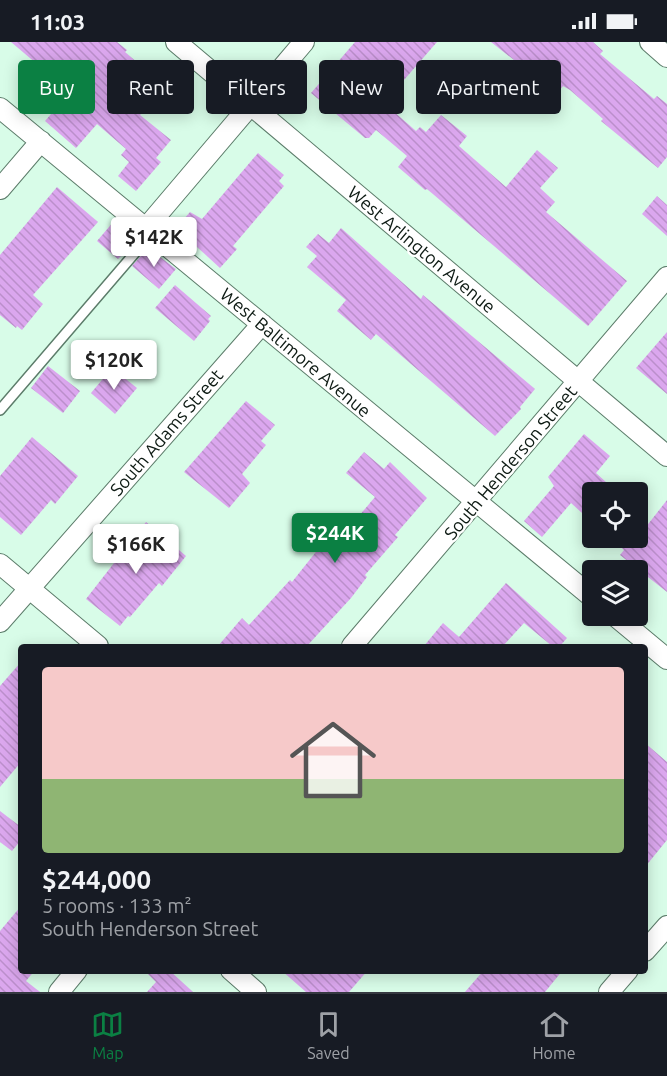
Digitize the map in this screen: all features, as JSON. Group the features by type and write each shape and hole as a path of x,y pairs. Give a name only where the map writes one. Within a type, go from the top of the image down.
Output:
{"street":[{"name":"West Arlington Avenue","path":"176,42 206,67"},
{"path":"289,60 304,42"},
{"path":"650,42 667,57"},
{"name":"West Baltimore Avenue","path":"0,108 582,589"},
{"path":"149,231 244,114"},
{"name":"West Arlington Avenue","path":"262,114 667,456"},
{"path":"0,189 40,141"},
{"name":"South Henderson Street","path":"354,644 667,277"},
{"name":"South Adams Street","path":"0,622 262,324"},
{"path":"0,564 96,644"},
{"path":"627,626 667,659"},
{"path":"648,948 667,926"},
{"path":"59,992 74,974"},
{"path":"236,974 256,992"},
{"path":"609,992 625,974"}],"lane":[{"path":"0,410 149,231"}],"building":[{"path":"11,42 117,42 127,50 125,52 134,60 107,60 107,114 141,114 171,140 156,158 161,162 136,191 118,176 129,162 121,155 126,149 97,124 76,148 45,121 51,114 95,114 95,60 32,60"},
{"path":"355,42 437,42 421,60 416,60 416,66 404,80 404,60 339,60"},
{"path":"491,42 593,42 603,51 600,54 654,99 657,96 667,104 667,157 658,168 601,121 603,119 570,90 563,86 561,88 561,60 514,60"},
{"path":"319,84 319,100 311,93"},
{"path":"336,114 397,114 416,131 420,127 426,132 441,115 467,136 459,146 506,187 537,150 558,168 540,188 555,202 546,212 627,281 588,326 398,167 407,156 376,130 369,138 365,138"},
{"path":"258,153 284,175 279,181 284,186 233,246 237,249 220,268 196,246 192,251 171,234 190,212 202,219"},
{"path":"57,187 98,222 33,295 43,304 22,330 0,315 0,255"},
{"path":"657,196 667,205 667,236 642,214"},
{"path":"115,220 138,239 118,259 97,241"},
{"path":"341,228 421,299 423,295 535,389 520,407 521,409 495,436 376,334 371,340 337,311 346,300 307,267 317,256 306,247 318,234 329,243"},
{"path":"148,248 176,269 159,289 132,266"},
{"path":"175,285 211,316 208,319 210,321 194,341 155,308"},
{"path":"667,332 667,394 636,368"},
{"path":"48,366 80,391 63,413 31,388"},
{"path":"112,368 137,388 115,414 91,393"},
{"path":"246,401 275,425 261,441 266,445 242,474 250,483 229,508 184,472"},
{"path":"584,434 610,456 596,473 606,482 582,482 582,513 571,503 542,537 524,521 554,486 548,477"},
{"path":"32,437 78,476 55,504 51,500 21,535 0,517 0,476"},
{"path":"364,452 384,469 390,462 427,498 395,535 398,537 365,575 367,577 351,598 309,644 220,644 242,618 249,625 290,580 292,582 323,543 331,549 375,497 346,473"},
{"path":"667,500 667,592 648,577 648,560 626,560 620,555 624,550 622,548 648,548 648,524"},
{"path":"146,522 186,556 162,586 159,583 120,626 86,599"},
{"path":"506,583 567,638 562,644 550,644 524,623 505,644 426,644 443,623 459,637"},
{"path":"18,665 18,766 0,787 0,686"},
{"path":"648,746 667,762 667,840 648,863"},
{"path":"0,811 18,825 18,844 12,851 0,842"},
{"path":"18,910 18,974 32,974 26,981 40,992 0,992 0,931"},
{"path":"148,974 173,974 193,992 147,992 156,982"},
{"path":"286,974 365,974 349,992 306,992"},
{"path":"481,974 560,974 545,992 465,992"}]}
